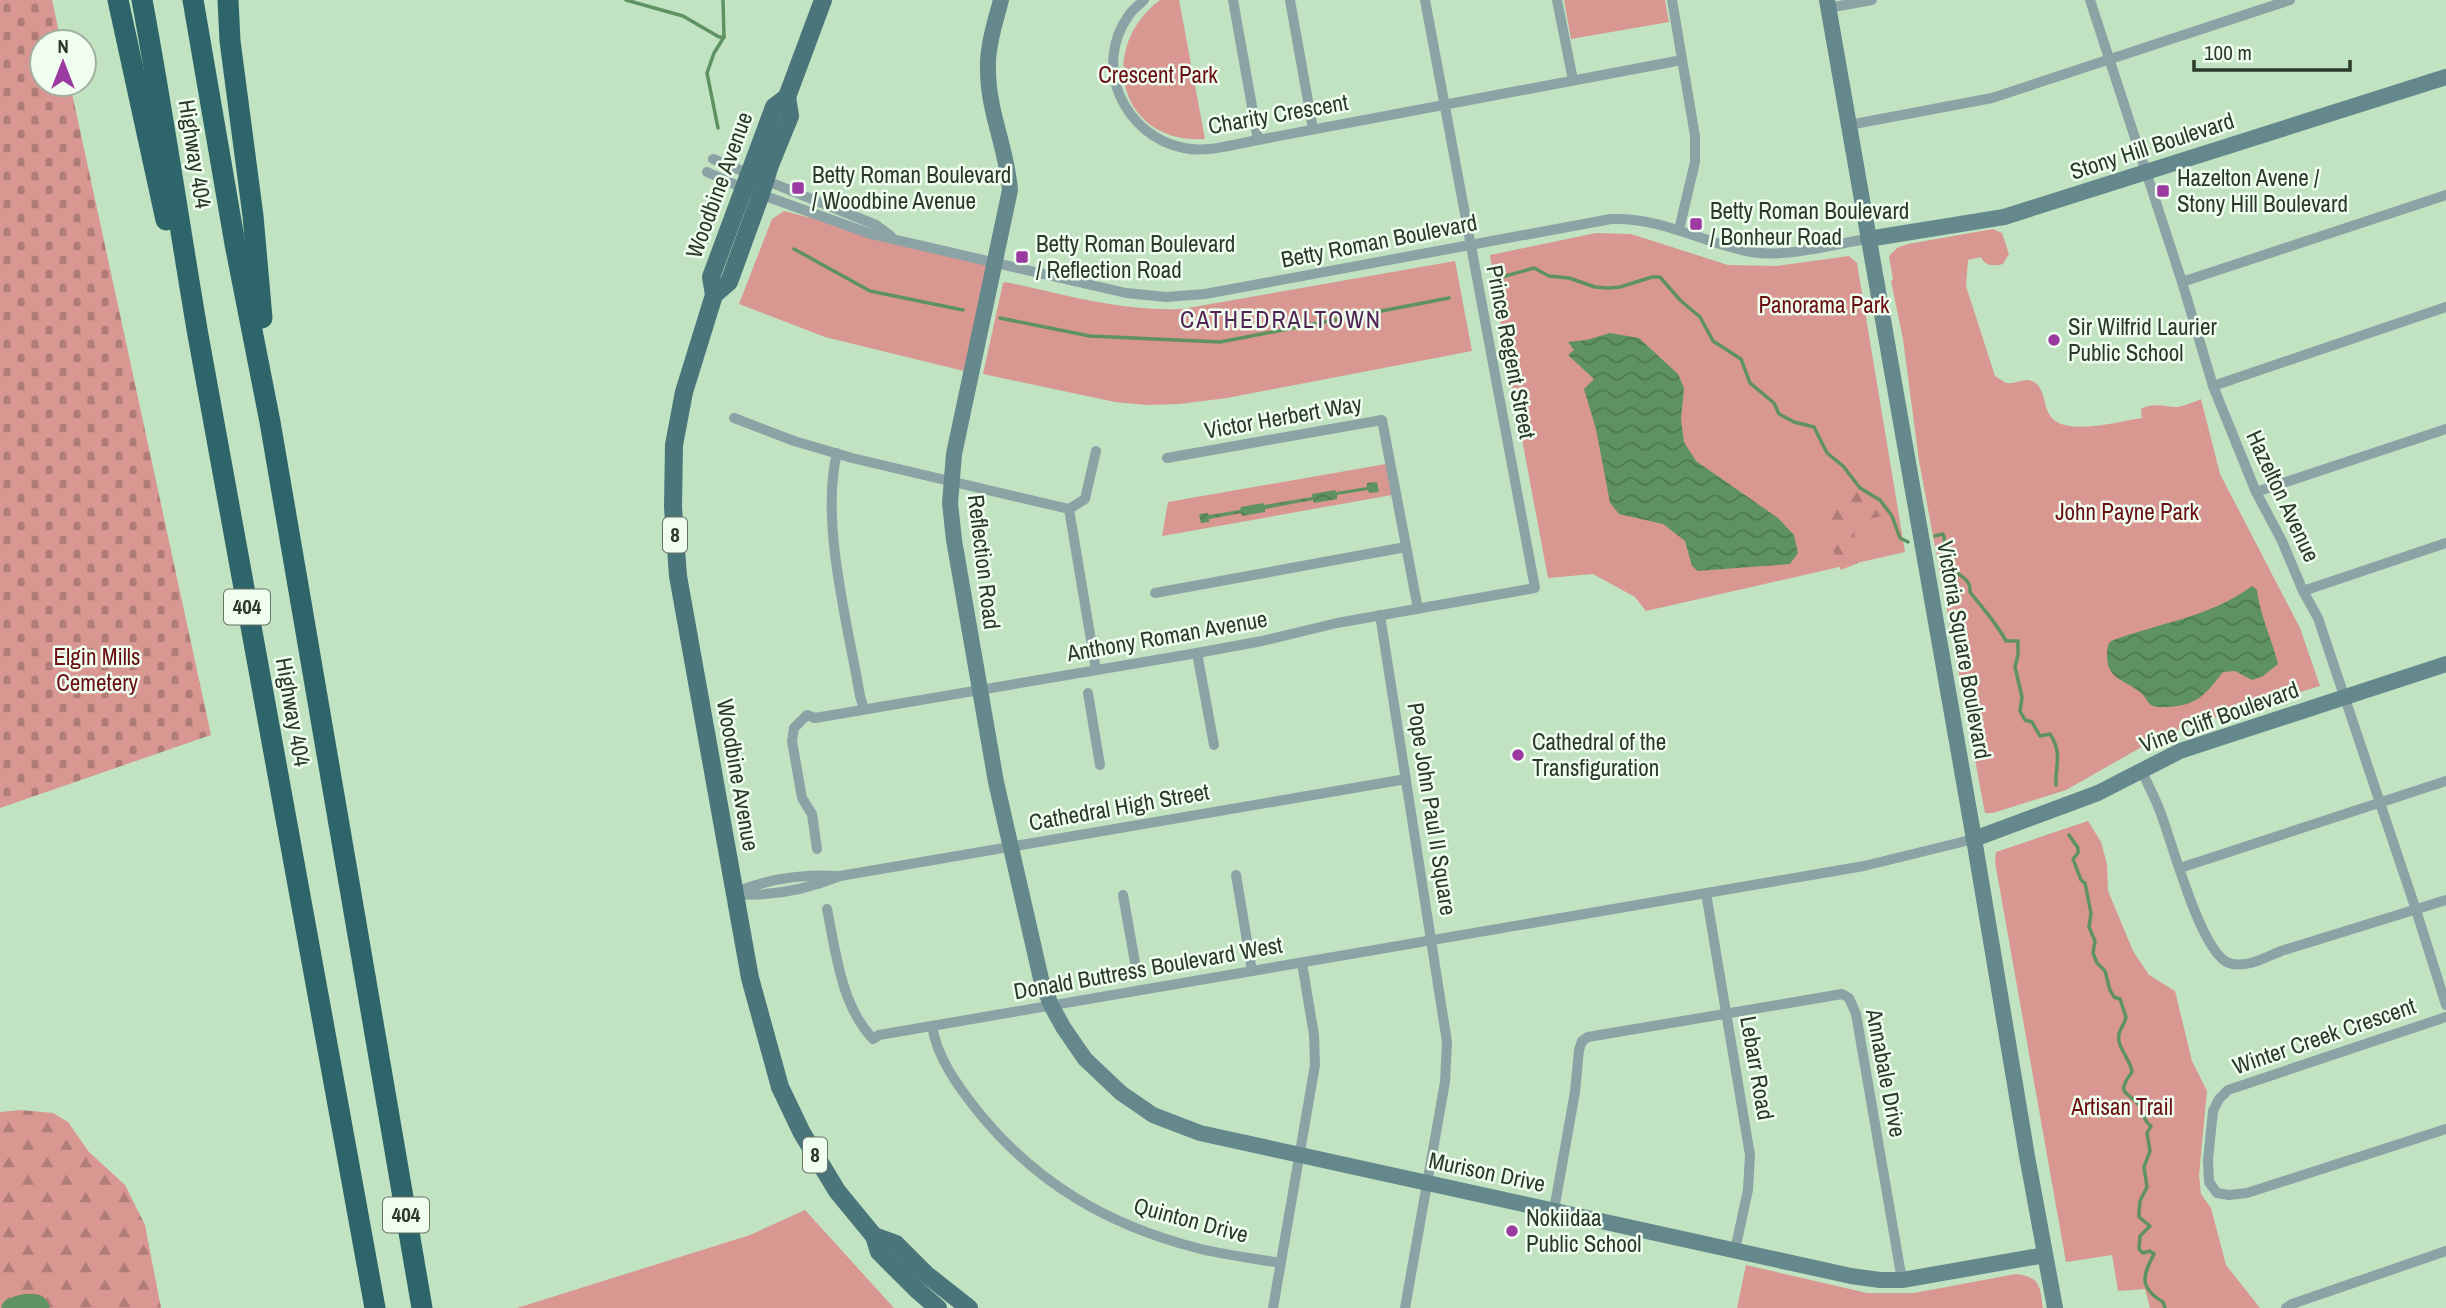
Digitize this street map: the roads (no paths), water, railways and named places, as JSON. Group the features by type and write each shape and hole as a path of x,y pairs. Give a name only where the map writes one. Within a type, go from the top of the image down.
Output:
{"highway":[{"path":"118,0 186,315 198,335"},
{"name":"Highway 404","path":"142,0 169,143 177,215 198,335 375,1308"},
{"name":"Highway 404","path":"193,0 235,244 271,422 422,1308"},
{"path":"228,0 230,41 253,216 271,422"}],"main road":[{"name":"Woodbine Avenue","path":"823,0 787,97 790,116 755,183 729,282 714,295 684,392 674,444 673,507 678,576 750,978 780,1087 802,1133 837,1191 874,1236 896,1244 939,1301 970,1308"}],"street":[{"name":"Reflection Road","path":"1001,0 992,30 988,70 993,112 1008,164 1010,190 954,454 951,515 979,690 1037,964 1051,1006"},
{"name":"Charity Crescent","path":"1144,0 1129,13 1118,36 1112,59 1114,81 1134,120 1157,139 1185,148 1207,149 1258,140 1682,60"},
{"path":"1233,0 1258,140"},
{"path":"1290,0 1313,129"},
{"name":"Prince Regent Street","path":"1425,0 1535,588"},
{"path":"1557,0 1573,80"},
{"path":"1672,0 1694,122 1695,162 1679,230"},
{"path":"1827,4 1872,0"},
{"name":"Hazelton Avenue","path":"2090,0 2213,386 2256,492 2318,618 2446,1005"},
{"path":"1849,125 1992,98 2290,0"},
{"name":"Victoria Square Boulevard","path":"1827,4 2055,1308"},
{"name":"Stony Hill Boulevard","path":"1868,239 2004,216 2446,78"},
{"path":"713,159 755,183"},
{"path":"707,172 755,183"},
{"name":"Betty Roman Boulevard","path":"755,183 871,234 1136,295 1187,297 1611,219 1647,220 1738,249 1768,254 1868,239"},
{"path":"2182,282 2446,195"},
{"path":"2213,386 2446,307"},
{"path":"734,418 794,441 837,453 1069,509 1085,499 1096,451"},
{"name":"Victor Herbert Way","path":"1167,458 1382,420 1418,609"},
{"path":"2256,492 2446,429"},
{"path":"837,453 832,485 833,533 864,709"},
{"path":"1069,509 1096,670"},
{"path":"2303,591 2446,543"},
{"path":"1155,593 1406,547"},
{"name":"Anthony Roman Avenue","path":"817,849 812,814 802,798 792,741 794,728 807,715 815,718 1198,653 1380,615 1535,588"},
{"name":"Pope John Paul II Square","path":"1380,615 1431,940 1876,864 1974,839"},
{"path":"1198,653 1214,745"},
{"name":"Vine Cliff Boulevard","path":"1974,839 2098,793 2180,751 2446,664"},
{"path":"1088,693 1100,765"},
{"path":"2141,771 2161,814 2196,916 2217,955 2230,963 2256,962 2281,951 2446,900"},
{"name":"Cathedral High Street","path":"734,894 760,896 814,886 840,876 1406,779"},
{"path":"2180,868 2446,781"},
{"path":"1236,875 1252,971"},
{"name":"Lebarr Road","path":"1706,893 1750,1155 1748,1189 1735,1250"},
{"path":"1123,895 1136,968"},
{"name":"Donald Buttress Boulevard West","path":"827,909 841,975 860,1025 873,1039 879,1035 1431,940"},
{"path":"1405,1308 1445,1082 1447,1057 1446,1025 1431,940"},
{"path":"1273,1308 1313,1084 1315,1047 1302,962"},
{"name":"Annabale Drive","path":"1727,1013 1833,995 1842,994 1849,998 1856,1014 1902,1280"},
{"name":"Murison Drive","path":"1051,1006 1085,1059 1121,1093 1167,1122 1200,1133 1851,1276 1902,1280 2045,1255"},
{"path":"1554,1210 1582,1041 1588,1037 1727,1013"},
{"name":"Winter Creek Crescent","path":"2446,1017 2228,1090 2213,1111 2208,1160 2209,1182 2217,1193 2247,1193 2446,1129"},
{"name":"Quinton Drive","path":"932,1026 934,1040 947,1067 991,1129 1023,1160 1065,1192 1112,1219 1151,1235 1200,1249 1280,1263"},
{"path":"2286,1308 2446,1251"}],"water":[{"path":"1610,333 1639,338 1678,374 1684,388 1681,419 1684,442 1696,461 1778,518 1794,535 1798,553 1790,564 1698,571 1692,566 1685,541 1663,524 1619,514 1610,503 1596,429 1584,389 1594,379 1568,355 1574,350 1568,342"},
{"path":"1377,482 1379,492 1369,493 1368,490 1337,495 1337,499 1314,503 1313,500 1265,509 1265,512 1209,519 1209,522 1201,523 1199,514 1240,510 1241,507 1263,503 1264,505 1312,497 1312,494 1367,487 1367,483"},
{"path":"2252,586 2257,590 2278,664 2263,676 2252,680 2235,671 2223,672 2206,692 2193,701 2177,706 2159,707 2151,705 2141,693 2118,679 2110,670 2107,651 2111,641 2202,612 2236,597"}],"waterway":[{"path":"626,0 683,16 719,37 724,37"},
{"path":"718,128 707,73 714,53 724,37 723,0"},
{"path":"794,249 870,291 963,310"},
{"path":"1491,280 1534,268 1549,276 1608,288 1660,277 1680,300 1700,317 1713,341 1741,359 1750,383 1774,403 1779,414 1794,422 1814,427 1827,453 1843,466 1860,488 1880,500 1892,516 1900,538 1908,542"},
{"path":"1000,318 1090,336 1220,342 1449,298"},
{"path":"1935,536 1943,534 1946,563 1967,581 1970,592 2006,641 2018,641 2015,667 2022,697 2020,711 2025,720 2032,722 2040,736 2050,734 2054,741 2057,754 2056,785"},
{"path":"2069,835 2078,848 2073,859 2081,880 2085,883 2091,913 2089,927 2095,941 2093,953 2097,963 2105,971 2114,997 2120,999 2126,1017 2119,1039 2132,1072 2124,1089 2139,1105 2151,1126 2147,1133 2150,1151 2144,1167 2147,1187 2140,1201 2139,1212 2139,1217 2150,1226 2140,1236 2139,1249 2143,1253 2150,1251 2154,1254 2145,1274 2146,1286 2163,1302 2165,1308"},
{"path":"11,1308 30,1303 37,1304 40,1308"}],"place":[{"name":"Betty Roman Boulevard / Woodbine Avenue","path":"798,188"},
{"name":"Hazelton Avene / Stony Hill Boulevard","path":"2163,191"},
{"name":"Betty Roman Boulevard / Bonheur Road","path":"1696,224"},
{"name":"Betty Roman Boulevard / Reflection Road","path":"1022,257"},
{"name":"Sir Wilfrid Laurier Public School","path":"2054,340"},
{"name":"Cathedral of the Transfiguration","path":"1518,755"},
{"name":"Nokiidaa Public School","path":"1512,1231"}],"district":[{"name":"CATHEDRALTOWN","path":"1281,320"}],"park label":[{"name":"Crescent Park","path":"1158,75"},
{"name":"Panorama Park","path":"1824,305"},
{"name":"John Payne Park","path":"2127,512"},
{"name":"Elgin Mills Cemetery","path":"97,670"},
{"name":"Artisan Trail","path":"2122,1107"}]}
